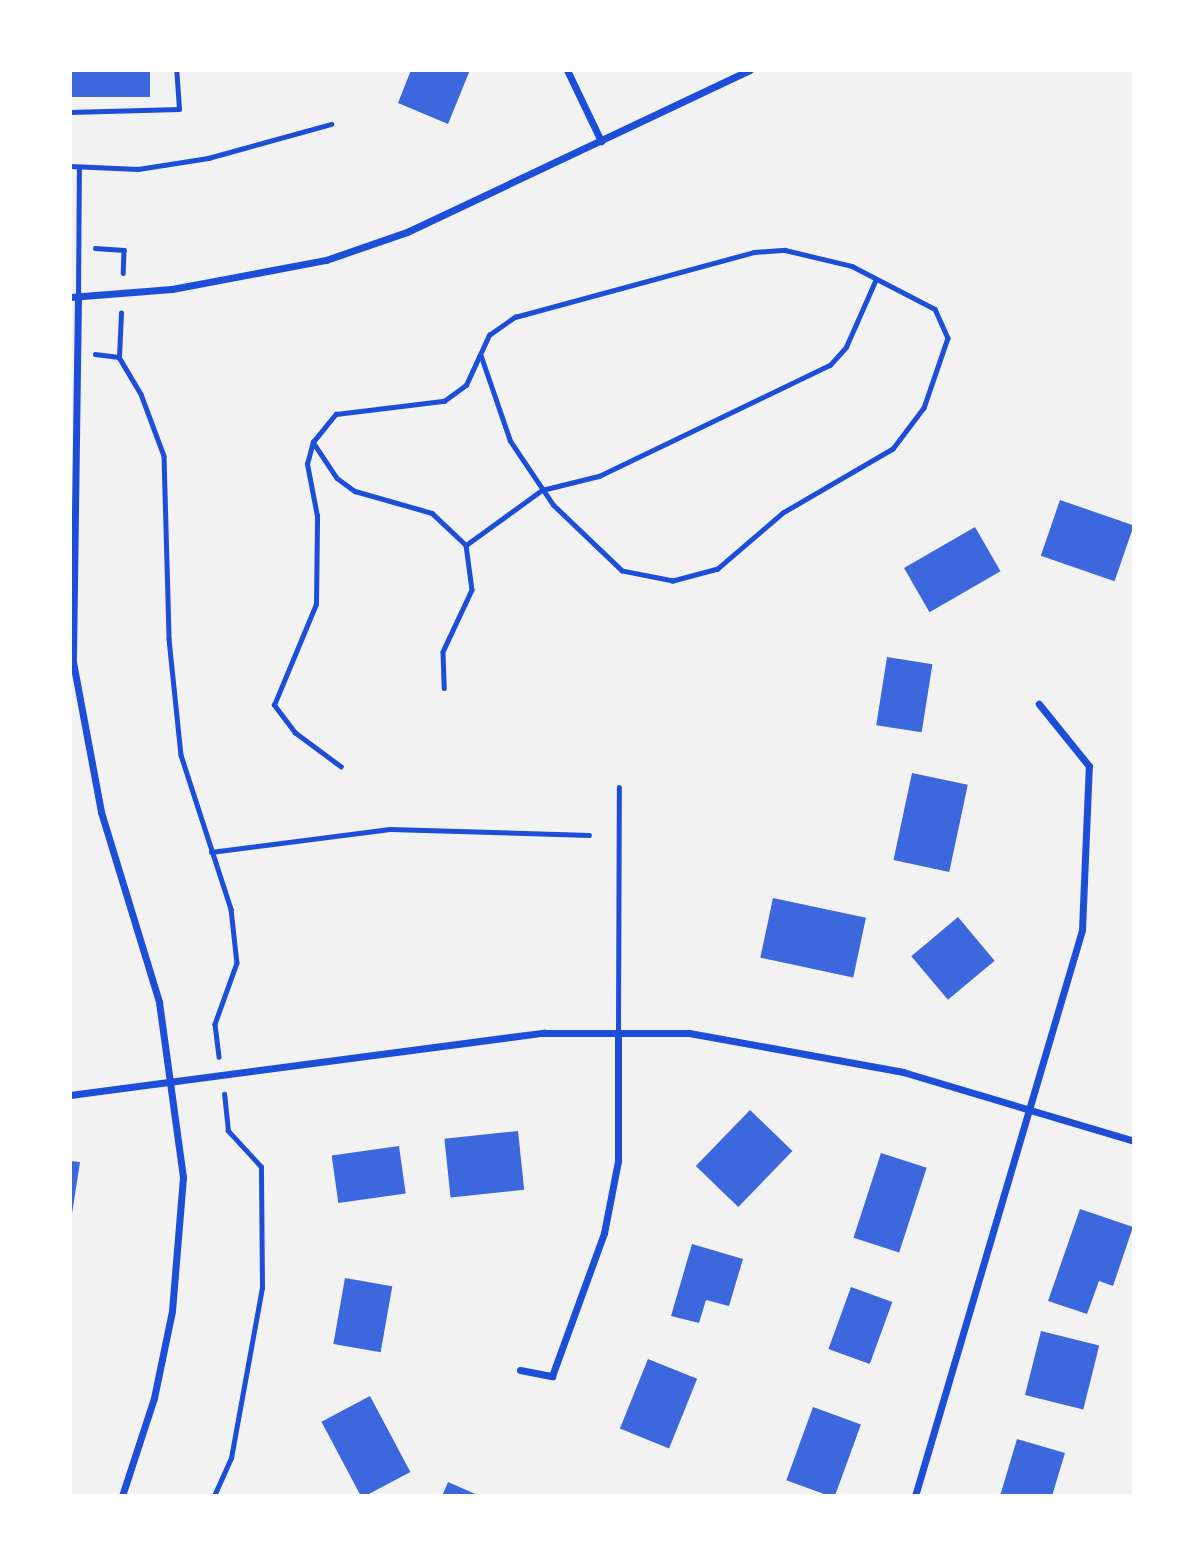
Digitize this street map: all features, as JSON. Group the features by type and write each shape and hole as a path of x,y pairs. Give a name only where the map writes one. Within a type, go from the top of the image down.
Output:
{"street":[{"path":"567,70 601,141"},
{"path":"122,1496 154,1398 172,1311 183,1177 174,1083 159,1002 82,732 70,586 77,351 74,297 257,277 326,260 407,232 750,70"},
{"path":"915,1496 1082,930 1089,850 1089,766 1039,704"},
{"path":"70,1095 544,1033 689,1033 814,1051 1134,1140"},
{"path":"520,1370 552,1376 604,1233 618,1161 618,1033"}],"lane":[{"path":"70,166 138,169 208,158 331,124"},
{"path":"74,297 79,167"},
{"path":"618,1033 619,787"}],"path":[{"path":"70,112 179,109 176,70"},
{"path":"341,768 287,726 274,705 316,604 317,516 307,464 313,442 336,414 444,401 466,385 489,335 515,317 754,252 814,254 876,279 935,309 944,321 946,353 925,408 893,449 782,513 718,569 673,581 622,571 542,491 510,441 481,357"},
{"path":"466,545 542,491 599,476 830,365 846,347 876,279"},
{"path":"77,351 118,357 141,394 164,456 169,639 181,755 230,909 237,963 215,1024 228,1131 261,1167 262,1288 231,1458 214,1496"},
{"path":"313,442 337,478 355,491 432,513 466,545 472,590 443,652 444,688"},
{"path":"212,852 390,829 589,835"}],"building":[{"path":"70,70 150,70 150,97 70,97"},
{"path":"411,70 470,70 448,124 398,103"},
{"path":"1060,500 1134,525 1115,581 1041,556"},
{"path":"975,527 1000,571 929,612 904,568"},
{"path":"887,657 932,664 922,732 876,725"},
{"path":"912,773 968,785 949,872 893,860"},
{"path":"773,898 866,918 853,977 760,958"},
{"path":"958,917 995,961 948,1000 911,956"},
{"path":"750,1110 792,1151 738,1207 696,1166"},
{"path":"518,1131 524,1190 451,1197 444,1139"},
{"path":"399,1146 406,1194 338,1203 332,1155"},
{"path":"881,1153 927,1168 899,1252 853,1238"},
{"path":"70,1161 80,1162 72,1214 70,1213"},
{"path":"1080,1209 1133,1227 1113,1286 1099,1281 1087,1314 1048,1301"},
{"path":"692,1244 743,1259 729,1306 706,1300 699,1323 671,1316"},
{"path":"345,1278 392,1286 381,1352 333,1344"},
{"path":"851,1287 892,1302 870,1364 828,1349"},
{"path":"1041,1331 1099,1346 1083,1410 1025,1395"},
{"path":"648,1359 697,1379 669,1448 620,1429"},
{"path":"370,1396 410,1472 361,1496 321,1422"},
{"path":"813,1407 861,1424 835,1496 786,1480"},
{"path":"1017,1439 1065,1453 1052,1496 1000,1496"},
{"path":"448,1482 480,1496 442,1496"}]}
